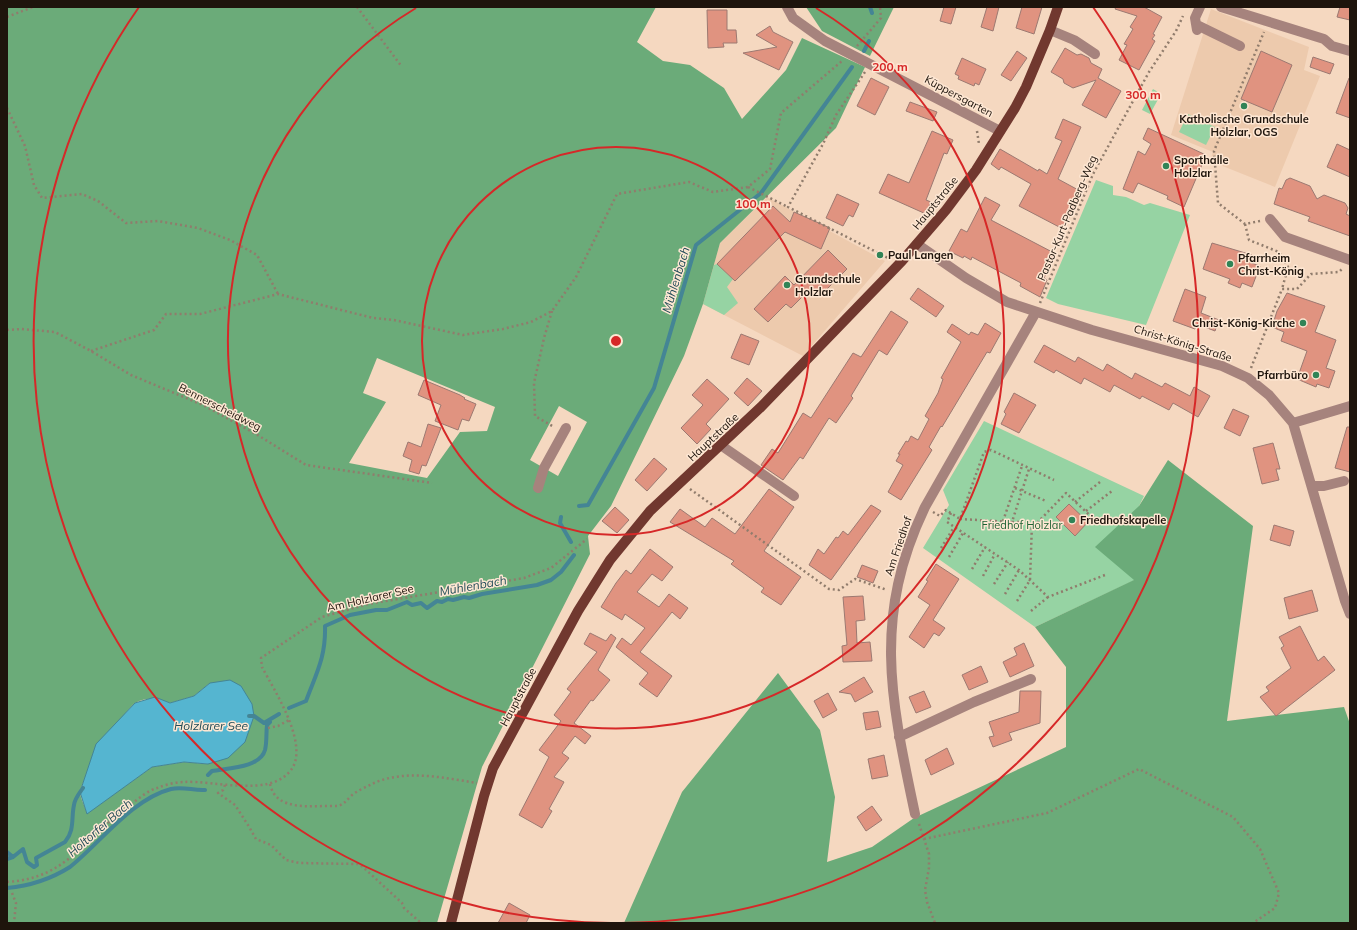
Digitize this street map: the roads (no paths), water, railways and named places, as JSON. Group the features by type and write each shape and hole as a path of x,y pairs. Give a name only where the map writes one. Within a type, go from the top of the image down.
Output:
{"main road":[{"name":"Hauptstraße","path":"451,923 493,768 574,618 610,560 650,510 722,446 761,407 917,244 946,210 982,161 1026,87 1058,7"}],"street":[{"name":"Küppersgarten","path":"787,7 793,18 825,40 1000,131"},
{"path":"1200,7 1196,18 1197,28 1240,46"},
{"path":"1221,7 1268,22 1278,23 1324,39 1332,46 1350,51"},
{"path":"1050,30 1074,40 1094,54"},
{"path":"1270,219 1285,237 1347,264"},
{"name":"Christ-König-Straße","path":"917,244 966,278 1007,302 1092,330 1222,366 1248,378 1269,395 1293,423 1350,614"},
{"name":"Am Friedhof","path":"915,814 899,737 892,689 890,642 896,593 909,545 925,507 1036,312"},
{"path":"1293,423 1350,406"},
{"path":"538,488 544,468 564,431"},
{"path":"722,446 794,496"},
{"path":"1312,486 1324,486 1344,481"},
{"path":"899,737 974,702 1031,679"}],"water":[{"name":"Holzlarer See","path":"230,680 241,686 252,704 254,716 245,742 228,758 208,764 184,762 152,767 87,814 80,792 96,744 135,703 155,697 170,703 194,696 210,683"}],"waterway":[{"name":"Mühlenbach","path":"870,7 872,13"},
{"name":"Mühlenbach","path":"864,51 869,41"},
{"name":"Mühlenbach","path":"579,506 588,505 654,388 696,245 761,193 852,67"},
{"name":"Mühlenbach","path":"561,517 560,523 571,542"},
{"name":"Mühlenbach","path":"289,708 306,701 317,674 322,656 325,626 350,615 376,610 387,610 407,602 412,605 421,603 427,608 437,601 442,602 448,599 453,600 464,597 469,598 482,594 537,585 551,580 561,572 574,555"},
{"name":"Holtorfer Bach","path":"249,716 254,716 264,723 279,714"},
{"name":"Holtorfer Bach","path":"208,775 212,771 250,764 262,756 266,744 267,725 270,722"},
{"name":"Holtorfer Bach","path":"7,859 13,857 23,849 27,862 34,867 37,865 36,858 65,842 70,833 75,800 83,788"},
{"name":"Holtorfer Bach","path":"7,888 23,886 40,881 70,867 130,812 157,794 175,788 205,790"},
{"name":"Holtorfer Bach","path":"7,852 13,857"}],"place":[{"name":"Katholische Grundschule Holzlar, OGS","path":"1244,106"},
{"name":"Sporthalle Holzlar","path":"1166,166"},
{"name":"Paul Langen","path":"880,255"},
{"name":"Pfarrheim Christ-König","path":"1230,264"},
{"name":"Grundschule Holzlar","path":"787,285"},
{"name":"Christ-König-Kirche","path":"1303,323"},
{"name":"Pfarrbüro","path":"1316,375"},
{"name":"Friedhofskapelle","path":"1072,520"}],"park label":[{"name":"Friedhof Holzlar","path":"1022,525"}]}
